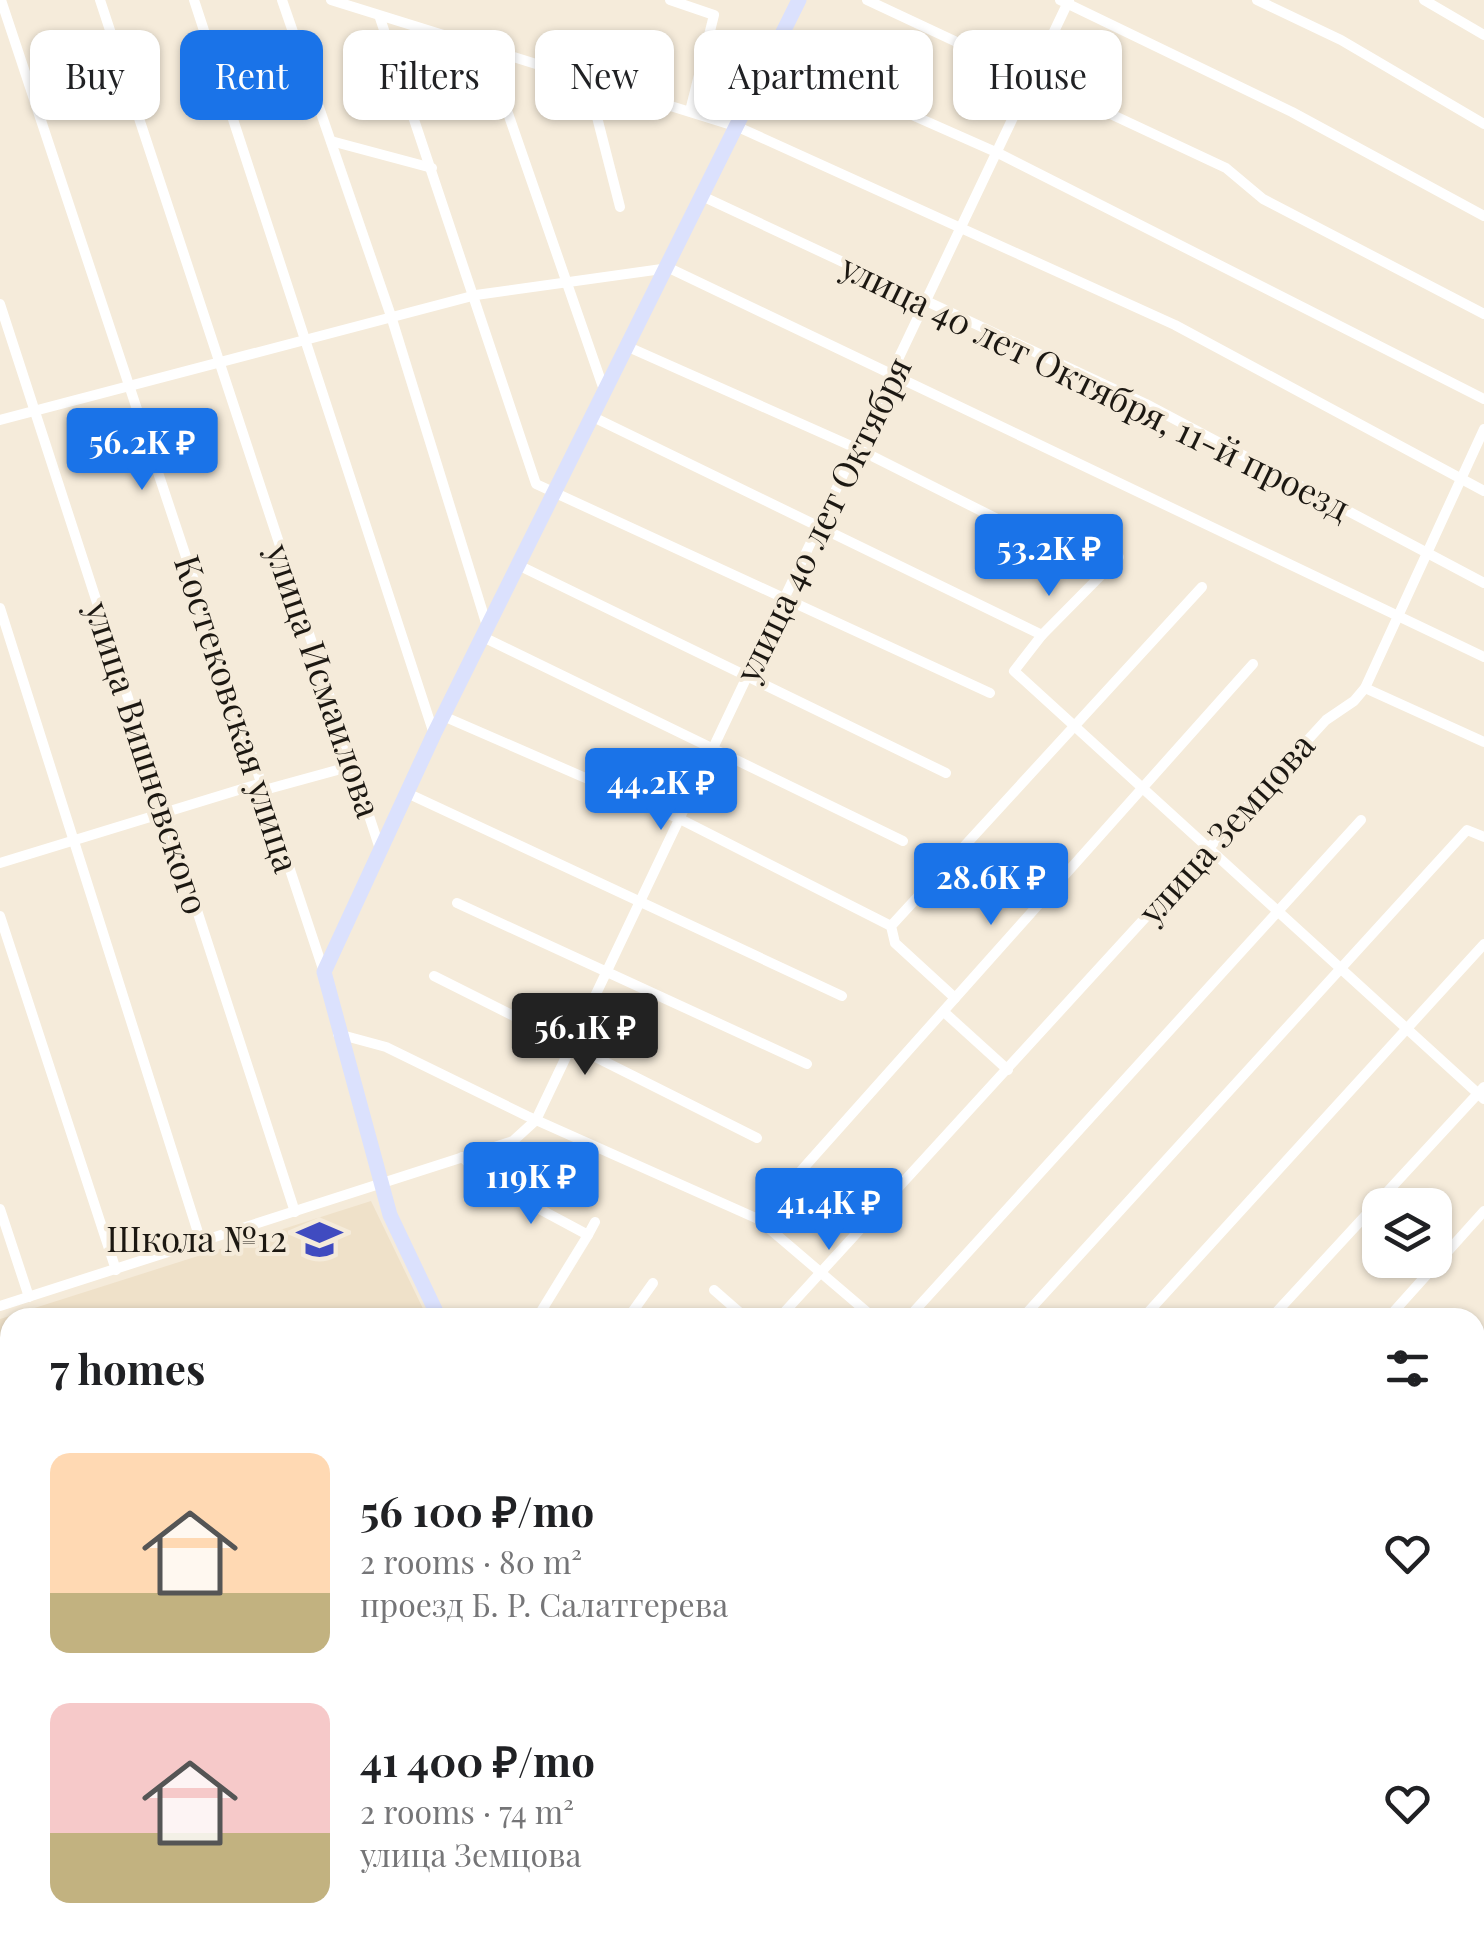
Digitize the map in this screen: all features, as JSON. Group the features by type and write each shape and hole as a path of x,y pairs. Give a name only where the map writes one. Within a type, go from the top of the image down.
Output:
{"street":[{"name":"Костековская улица","path":"1,0 258,784 324,972"},
{"name":"улица Исмаилова","path":"100,0 215,360 380,849"},
{"path":"194,0 434,734"},
{"path":"282,0 390,316 485,632 903,840"},
{"path":"331,0 371,6 380,18 476,294 536,484 990,693"},
{"path":"670,0 714,15 690,111"},
{"path":"785,30 799,0"},
{"path":"867,0 953,41"},
{"path":"1257,0 1340,40 1484,124"},
{"path":"1424,0 1484,34"},
{"path":"1065,1 1292,112 1484,216"},
{"name":"улица 40 лет Октября","path":"1053,30 1065,1"},
{"path":"380,18 425,30"},
{"path":"674,106 738,127 1175,325 1484,491"},
{"path":"510,120 604,387"},
{"path":"598,120 620,206"},
{"path":"434,1308 390,1215 324,972 552,493 741,120"},
{"path":"922,120 998,154 1484,399"},
{"name":"улица 40 лет Октября","path":"536,1120 1014,120"},
{"path":"1121,120 1226,168 1263,199 1484,314"},
{"path":"330,140 432,168"},
{"name":"улица 40 лет Октября, 11-й проезд","path":"704,197 1146,404 1484,584"},
{"path":"0,420 476,294 669,268 892,378 1484,656"},
{"name":"улица Вишневского","path":"0,304 294,1212"},
{"path":"626,346 858,449 1098,569"},
{"path":"591,416 1042,636"},
{"name":"улица Земцова","path":"788,1308 1326,720 1354,702 1365,688 1484,429"},
{"path":"1119,557 1042,636 1014,672 1339,970 1482,1093 1279,1308"},
{"path":"518,566 946,773"},
{"path":"891,926 1202,588"},
{"path":"0,608 202,1242"},
{"path":"758,1219 1253,664"},
{"path":"1365,688 1484,742"},
{"path":"443,716 682,820 891,926 895,943 956,998"},
{"path":"0,863 258,784 268,790 352,766"},
{"path":"408,793 842,996"},
{"path":"917,1308 1361,820"},
{"path":"1031,1308 1466,830 1484,837"},
{"path":"457,903 808,1064"},
{"path":"0,916 116,1270"},
{"path":"1152,1308 1484,944"},
{"path":"434,976 757,1138"},
{"path":"944,1012 1008,1070"},
{"path":"338,1034 386,1047 536,1120 758,1219 862,1308"},
{"path":"0,1306 514,1140 536,1120"},
{"path":"462,1158 491,1182 588,1235"},
{"path":"0,1209 29,1296"},
{"path":"1397,1308 1484,1210"},
{"path":"543,1308 595,1222"},
{"path":"635,1308 653,1283"},
{"path":"714,1290 735,1308"}],"shaded area":[{"name":"Школа №12","path":"371,1201 423,1308 35,1308"}],"place":[{"name":"Школа №12","path":"320,1240"}]}
